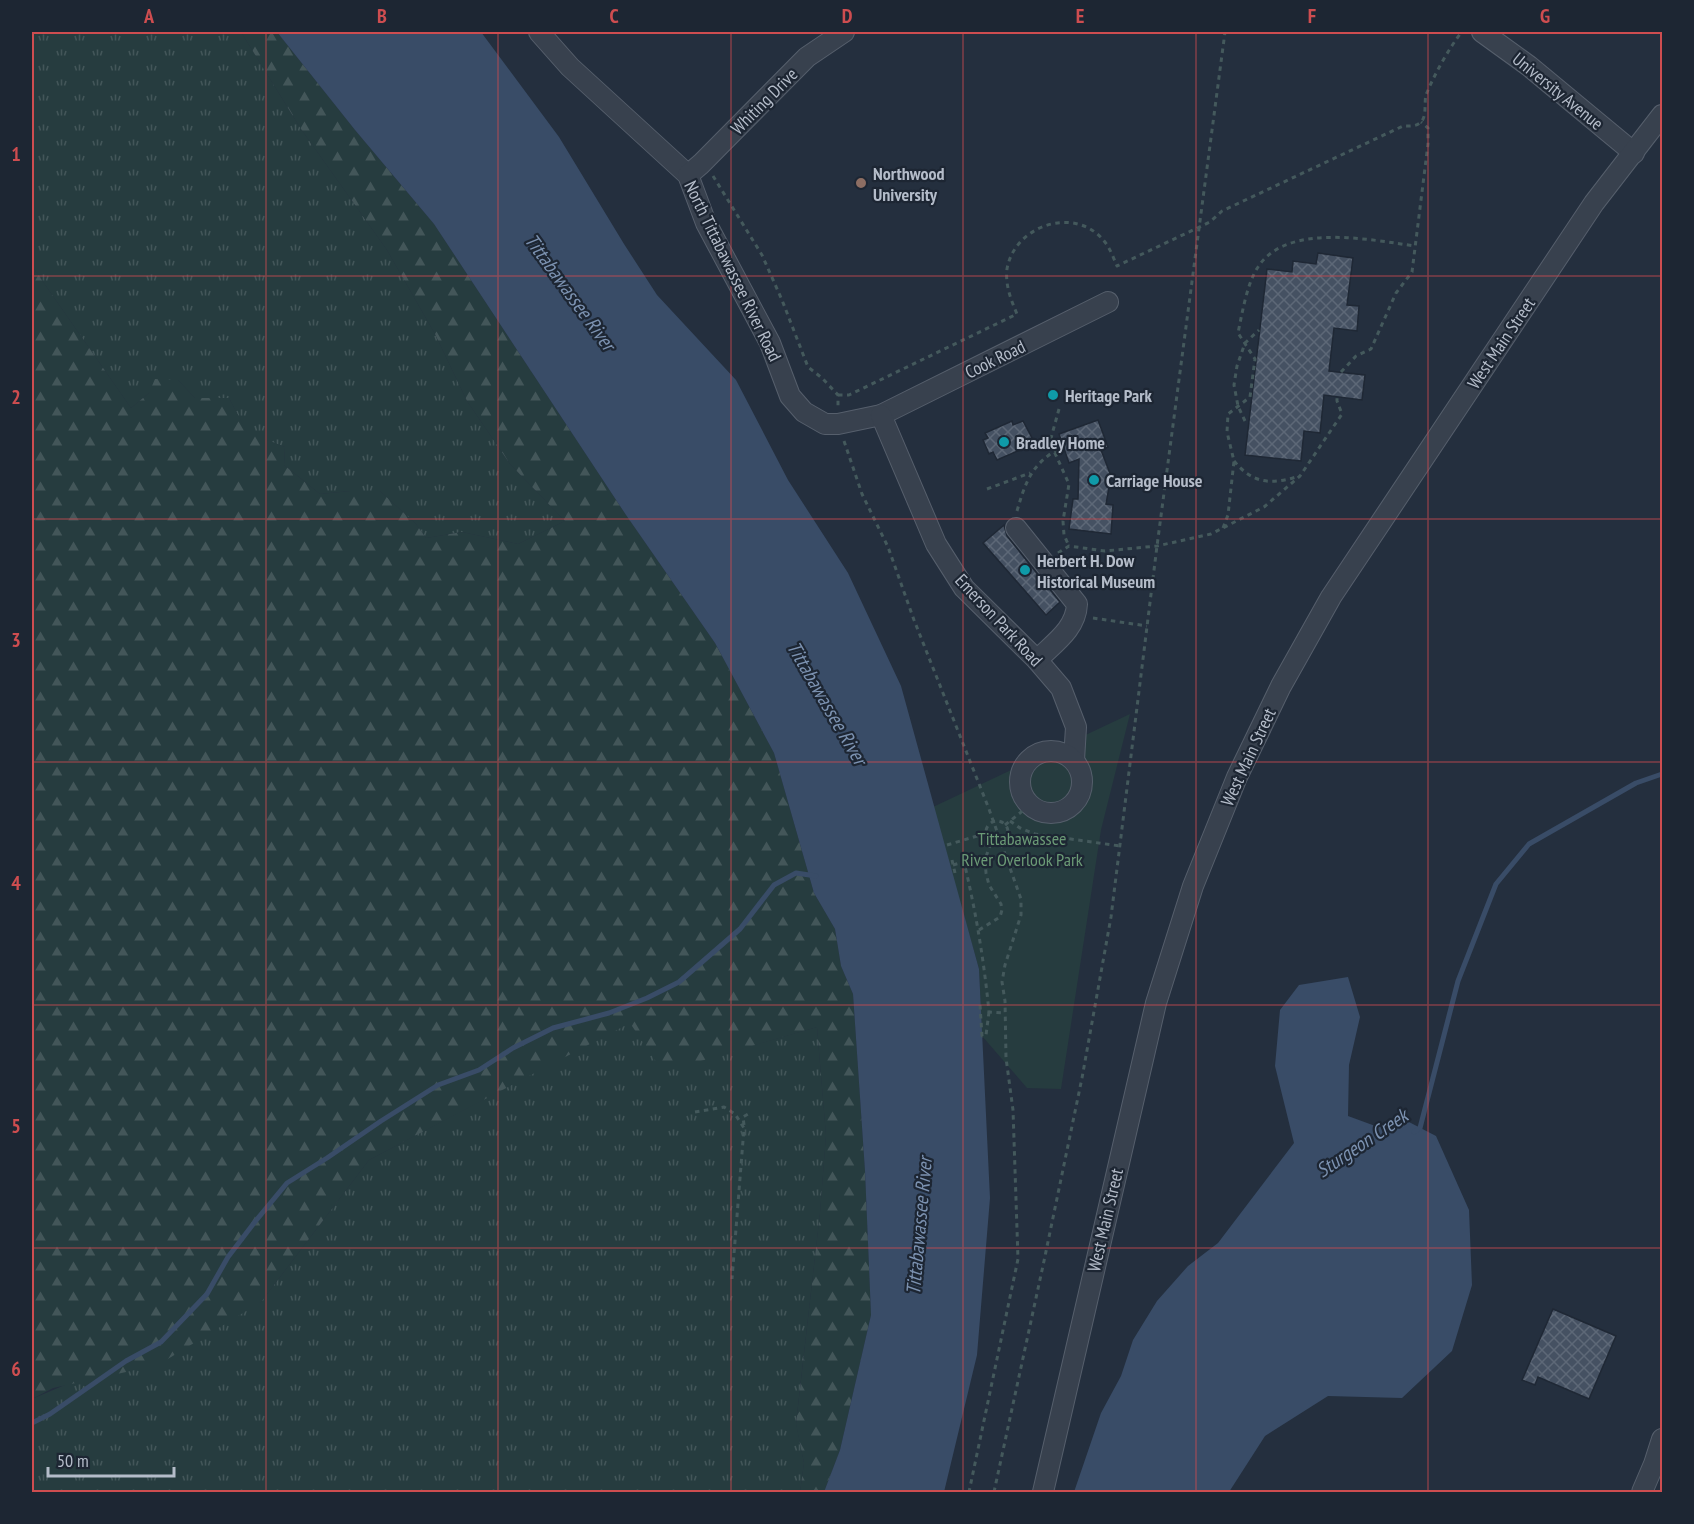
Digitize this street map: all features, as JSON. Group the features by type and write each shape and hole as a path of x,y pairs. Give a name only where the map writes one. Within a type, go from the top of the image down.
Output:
{"street":[{"name":"North Tittabawassee River Road","path":"539,32 570,67 694,169 706,223 770,343 790,396 804,412 825,424 838,424 881,415"},
{"name":"Whiting Drive","path":"694,169 807,57 844,32"},
{"name":"University Avenue","path":"1482,32 1529,66 1634,153"},
{"name":"West Main Street","path":"1043,1492 1156,1003 1193,886 1237,777 1281,687 1331,597 1594,203 1662,115"},
{"name":"Cook Road","path":"881,415 1108,302"},
{"name":"Emerson Park Road","path":"881,415 936,544 964,588 1037,660 1061,688 1076,727 1074,760 1082,776 1080,793 1076,800 1070,806 1054,813 1037,810 1030,805"},
{"path":"1016,528 1077,604 1077,615 1064,634 1037,660"},
{"path":"1030,805 1024,798 1020,778 1022,769 1028,760 1046,751 1066,754 1074,760"},
{"path":"1642,1492 1662,1439"}],"path":[{"path":"994,1492 1082,1078 1111,917 1225,32"},
{"path":"838,395 849,395 1017,314 1010,297 1007,271 1016,247 1033,230 1046,224 1063,222 1080,225 1094,232 1106,244 1117,266 1210,222 1222,211 1403,126 1413,126 1421,122 1427,94 1451,45 1461,33"},
{"path":"1341,372 1356,356 1371,349 1395,293 1412,272 1428,144 1428,128 1421,122"},
{"path":"694,169 716,180 762,255 808,367 838,395 838,424 862,494 888,547 1021,899 1021,915 1002,982 1006,1058 1013,1110 1018,1259 969,1492"},
{"path":"1223,528 1228,515 1234,461 1227,432 1228,414 1250,397 1255,359 1238,333 1246,296 1258,266 1274,251 1291,242 1316,237 1362,239 1415,246"},
{"path":"1245,421 1238,406 1234,385 1237,366 1245,344 1258,330"},
{"path":"1043,561 1069,546 1105,551 1157,546 1211,534 1264,507 1300,476 1342,414 1337,397"},
{"path":"1059,408 1051,438 1054,452 1069,484 1063,520 1064,535 1069,546"},
{"path":"1016,528 1017,511 1024,486 1032,472 1046,456 1061,447"},
{"path":"1234,461 1243,472 1260,481 1279,482 1300,476"},
{"path":"987,489 1032,472"},
{"path":"1077,615 1147,626"},
{"path":"1005,825 1030,805"},
{"path":"999,821 1007,828 1007,835 1003,841 992,841 987,833 988,827 993,822 999,821"},
{"path":"1010,821 1035,834 1120,846"},
{"path":"947,845 987,833"},
{"path":"979,931 1000,917 1002,910 1001,904 989,885 986,873 985,859 992,841"},
{"path":"952,860 955,873"},
{"path":"953,865 964,862 979,931 989,1012 986,1035 982,1036 980,1005"},
{"path":"989,1012 1005,1014"},
{"path":"695,1112 724,1107 735,1114 744,1128"},
{"path":"732,1279 744,1128 742,1117 750,1113"}],"green space":[{"path":"32,32 241,32 301,129 387,250 435,334 467,401 510,464 565,521 518,544 462,532 426,538 416,524 380,491 320,494 284,465 285,447 247,433 229,398 195,398 178,380 149,393 131,408 32,266"},
{"path":"241,32 277,32 434,224 626,515 715,643 774,753 814,893 835,929 841,966 853,994 865,1171 871,1315 840,1450 824,1492 800,1492 804,1463 796,1424 820,1213 826,1135 817,1027 663,1072 630,1023 369,1160 261,1302 158,1365 53,1388 32,1399 32,266 131,408 149,393 155,379 178,380 195,398 229,398 247,432 285,447 284,465 320,494 380,491 416,524 426,538 462,532 518,544 565,521 510,464 467,401 435,334 387,250 301,129"},
{"name":"Tittabawassee River Overlook Park","path":"1130,714 1101,830 1061,1089 1027,1088 982,1036 979,969 933,807"},
{"path":"630,1022 663,1071 817,1027 826,1135 820,1213 796,1423 804,1463 800,1492 32,1492 32,1399 261,1302 369,1160"}],"water":[{"name":"Tittabawassee River","path":"277,32 481,32 559,137 657,295 736,380 788,480 848,573 901,686 979,969 990,1198 977,1355 944,1492 824,1492 840,1450 871,1315 865,1171 853,994 841,966 835,929 814,893 774,753 715,643 626,515 434,224"},
{"path":"1348,977 1360,1017 1349,1065 1348,1116 1378,1127 1407,1121 1436,1136 1469,1210 1472,1285 1452,1351 1402,1398 1328,1396 1265,1436 1229,1492 1074,1492 1101,1413 1121,1376 1133,1340 1157,1301 1188,1266 1218,1243 1294,1143 1275,1066 1280,1010 1299,985"}],"building":[{"path":"1318,253 1353,258 1347,305 1359,306 1357,331 1334,328 1329,371 1365,375 1362,400 1324,395 1320,433 1304,431 1301,461 1245,455 1267,269 1292,272 1293,261 1316,264"},
{"name":"Carriage House","path":"1098,420 1108,447 1101,450 1111,476 1106,504 1113,505 1111,534 1069,529 1073,499 1078,499 1079,459 1069,463 1059,434"},
{"name":"Bradley Home","path":"1012,421 1013,425 1023,421 1032,438 1020,444 1022,449 997,460 993,452 989,454 983,440 988,438 985,433"},
{"name":"Herbert H. Dow Historical Museum","path":"1004,525 1007,536 1060,602 1046,615 983,543"},
{"path":"1553,1309 1616,1336 1589,1399 1538,1377 1535,1385 1522,1380"}],"waterway":[{"name":"Sturgeon Creek","path":"1414,1132 1420,1128 1458,981 1496,884 1529,844 1636,783 1662,774"},
{"path":"32,1423 50,1414 126,1361 161,1342 207,1294 228,1257 287,1183 438,1085 479,1070 513,1048 553,1028 609,1013 679,982 740,929 774,885 796,873 816,876"}],"place":[{"name":"Northwood University","path":"861,183"},
{"name":"Heritage Park","path":"1053,395"},
{"name":"Bradley Home","path":"1004,442"},
{"name":"Carriage House","path":"1094,480"},
{"name":"Herbert H. Dow Historical Museum","path":"1025,570"}]}
